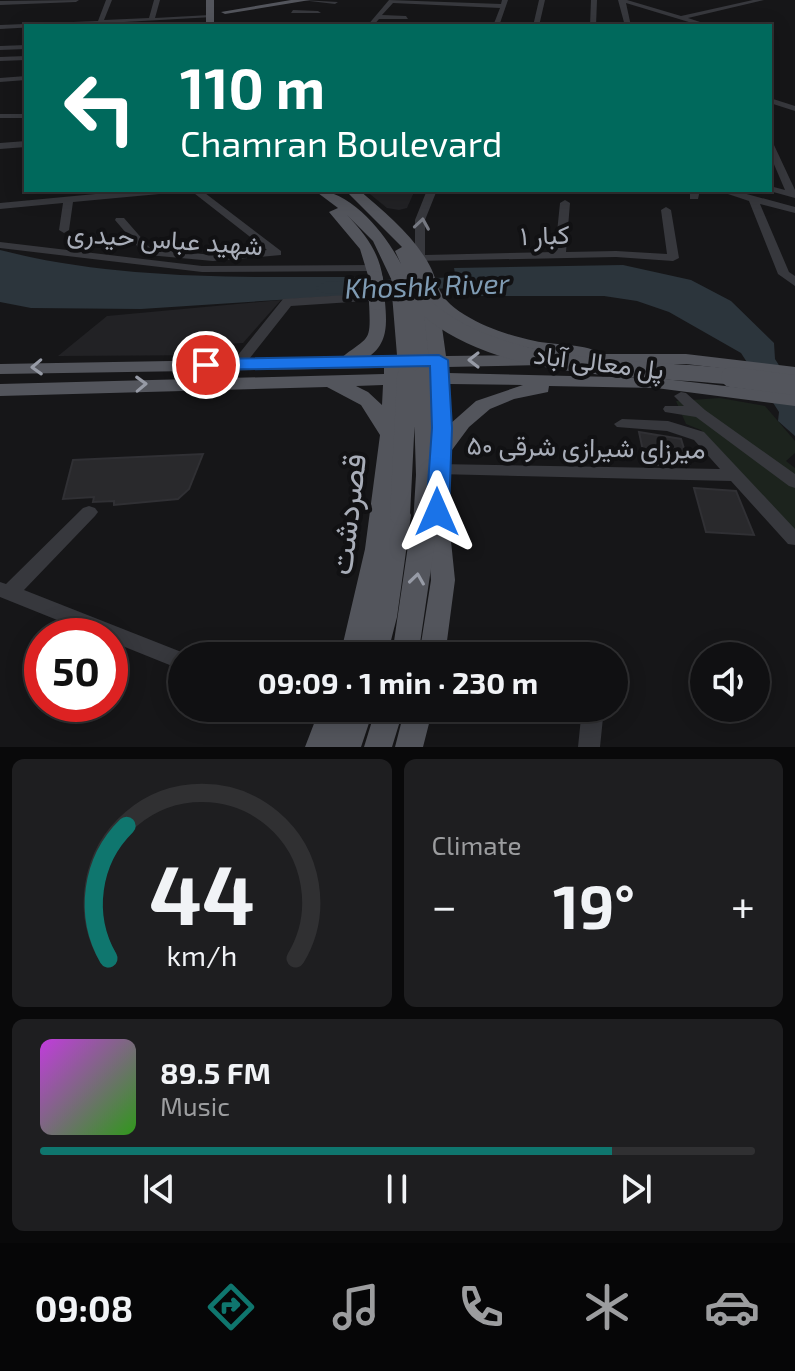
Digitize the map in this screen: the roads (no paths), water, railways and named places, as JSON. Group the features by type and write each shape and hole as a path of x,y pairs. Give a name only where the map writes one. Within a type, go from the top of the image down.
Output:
{"main road":[{"path":"210,0 210,21"},
{"path":"224,0 227,24"},
{"path":"225,12 305,0"},
{"path":"321,192 336,212 362,237 372,253 375,273 379,332 371,349 340,362"},
{"path":"323,192 369,226 418,282 453,314 509,339 583,354 741,363 793,376"},
{"path":"339,192 394,239 418,282 436,332 442,428 438,462 443,580 434,642"},
{"path":"354,192 382,214 418,282 427,431 418,570 407,642"},
{"path":"378,642 400,515 407,375 418,282"},
{"name":"پل معالی آباد","path":"418,282 440,317 511,350 558,360 793,376"},
{"path":"379,332 408,338 436,332"},
{"path":"0,390 309,381 393,370 439,369 521,360 636,358"},
{"path":"521,360 516,367 528,379"},
{"path":"0,369 340,362 393,370"},
{"path":"101,385 93,376 111,365"},
{"path":"63,387 81,376 75,366"},
{"path":"439,369 528,379 656,383 795,400"},
{"name":"قصردشت","path":"357,642 369,597 393,403 393,370"},
{"path":"309,381 338,386 363,395 376,407 389,438"},
{"path":"438,462 460,421 488,401 510,393 580,382"},
{"path":"393,403 418,396 433,400 433,441 438,462"},
{"path":"319,747 329,722"},
{"path":"347,747 355,722"},
{"path":"378,747 386,722"},
{"path":"409,747 415,722"}],"street":[{"path":"1,4 79,0 69,24"},
{"path":"100,22 109,0"},
{"path":"151,20 157,0"},
{"path":"305,0 336,1"},
{"path":"372,24 392,0 504,3 497,24"},
{"path":"593,24 594,0"},
{"path":"622,0 683,20 761,0"},
{"path":"622,0 628,24"},
{"path":"714,0 737,5"},
{"path":"38,24 52,1"},
{"path":"329,8 336,1"},
{"path":"536,24 541,4"},
{"path":"293,12 319,12 311,20"},
{"path":"377,17 406,18"},
{"path":"69,24 210,21"},
{"path":"0,27 24,29"},
{"path":"0,48 22,47"},
{"path":"0,59 24,58"},
{"path":"3,79 24,78"},
{"path":"773,100 795,109"},
{"path":"0,116 24,116"},
{"path":"0,146 24,144"},
{"path":"772,149 794,195"},
{"path":"772,190 794,195"},
{"path":"33,203 36,192"},
{"path":"0,206 126,192"},
{"path":"198,192 277,253"},
{"path":"418,282 420,220 431,192"},
{"path":"729,192 795,210"},
{"path":"753,198 784,274 795,282"},
{"path":"64,230 68,200"},
{"path":"560,255 565,203"},
{"name":"۱ کبار","path":"418,282 560,255 673,258 666,210"},
{"path":"120,220 148,252 213,258 277,253"},
{"name":"شهید عباس حیدری","path":"0,245 202,269 375,273"},
{"path":"276,269 277,253"},
{"path":"237,365 287,302 377,300"},
{"path":"681,396 795,482"},
{"path":"670,409 700,413"},
{"path":"622,424 690,431 794,539"},
{"name":"۵۰ میرزای شیرازی شرقی","path":"438,462 734,475"},
{"path":"89,512 4,591 168,655"},
{"path":"589,747 592,722"}],"waterway":[{"name":"Khoshk River","path":"325,288 488,282"}]}
